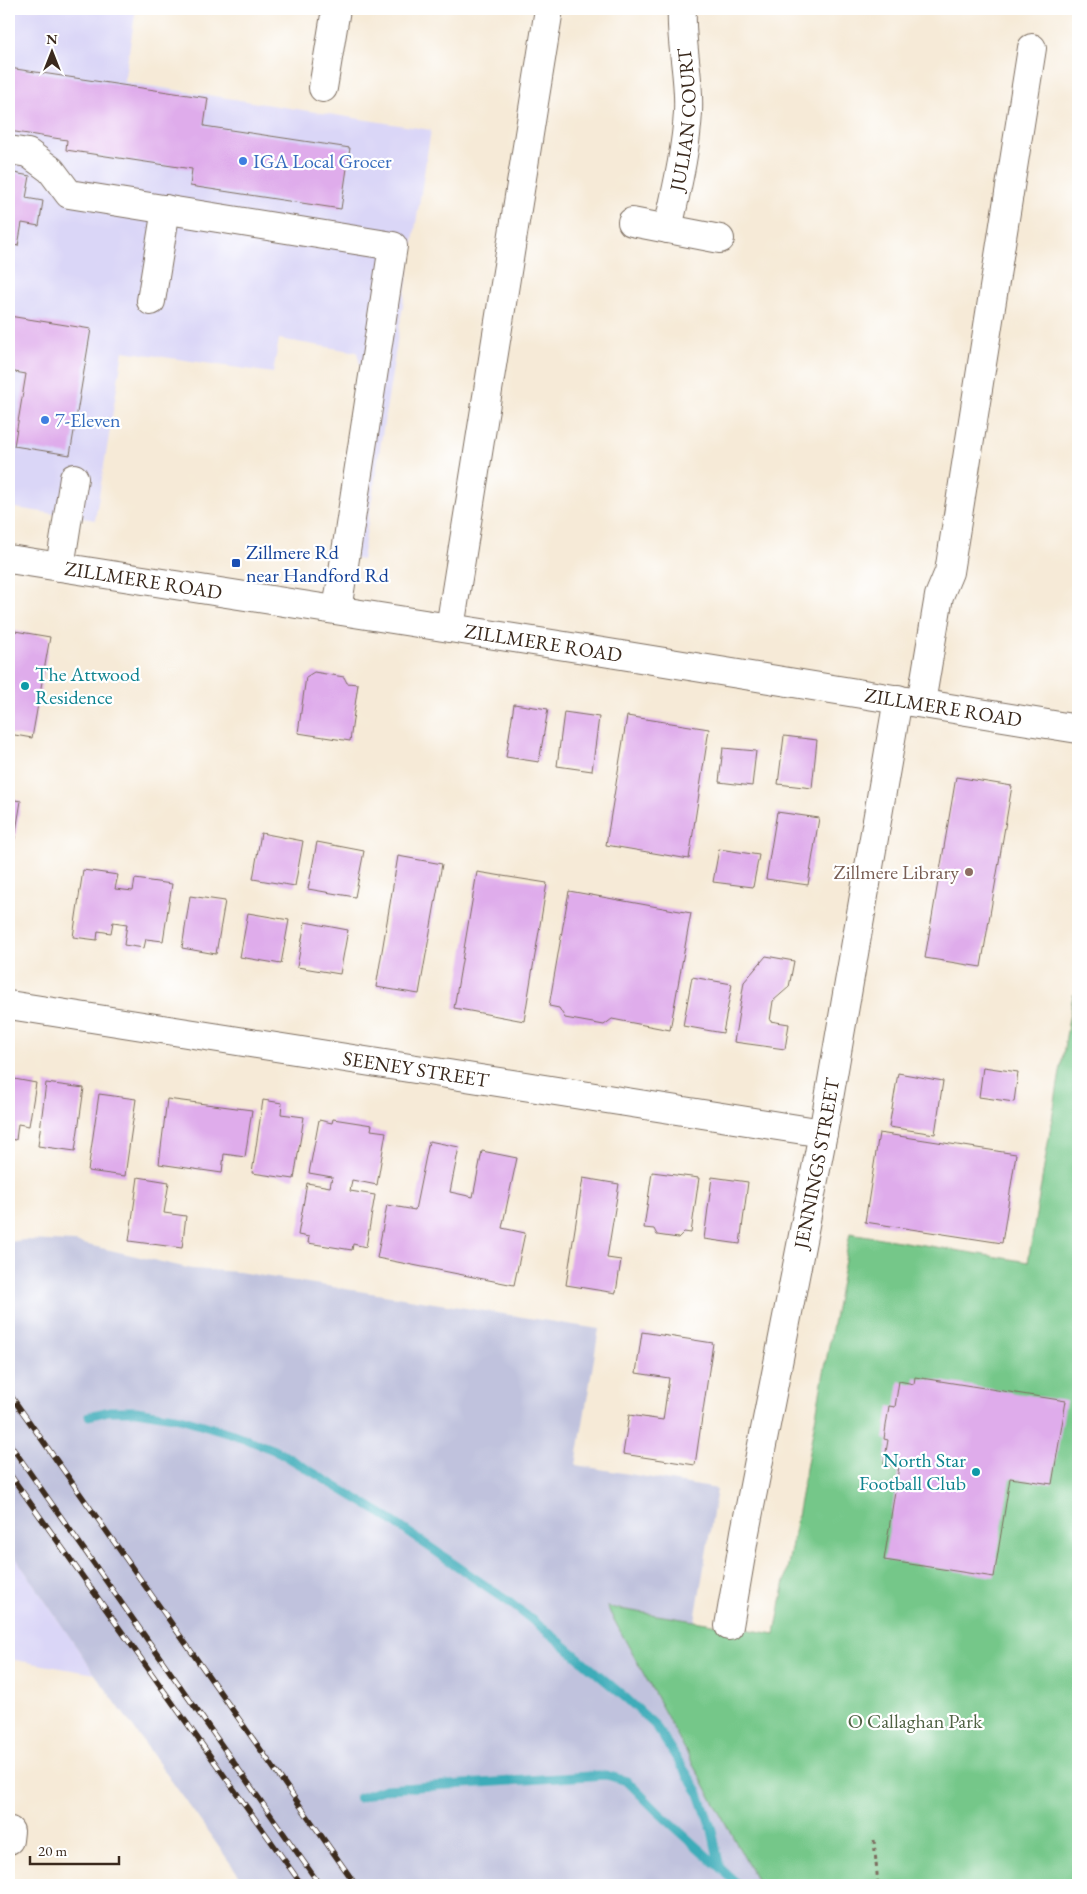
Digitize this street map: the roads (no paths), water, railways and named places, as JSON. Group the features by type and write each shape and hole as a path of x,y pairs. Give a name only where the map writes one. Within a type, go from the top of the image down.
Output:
{"street":[{"path":"322,88 336,9"},
{"path":"450,628 550,9"},
{"name":"JULIAN COURT","path":"668,229 686,134 688,112 682,9"},
{"name":"JENNINGS STREET","path":"729,1626 744,1532 909,701 938,596 949,572 1032,48"},
{"path":"9,150 28,153 50,170 69,194 393,246 337,610"},
{"path":"151,301 166,209"},
{"path":"632,222 720,238"},
{"path":"60,567 74,478"},
{"name":"ZILLMERE ROAD","path":"9,560 337,610 1078,729"},
{"name":"SEENEY STREET","path":"9,1006 824,1133"}],"waterway":[{"path":"89,1416 109,1411 136,1411 180,1418 233,1434 279,1452 382,1514 509,1602 554,1637 655,1725 698,1791 712,1830 720,1868"},
{"path":"359,1798 385,1789 606,1775 627,1781 658,1812 739,1885"}],"railway":[{"path":"9,1393 356,1885"},
{"path":"9,1443 320,1885"},
{"path":"9,1473 302,1885"}],"place":[{"name":"IGA Local Grocer","path":"243,161"},
{"name":"7-Eleven","path":"45,420"},
{"name":"Zillmere Rd near Handford Rd","path":"236,563"},
{"name":"The Attwood Residence","path":"25,686"},
{"name":"Zillmere Library","path":"969,872"},
{"name":"North Star Football Club","path":"976,1472"}],"park label":[{"name":"O Callaghan Park","path":"915,1721"}]}
